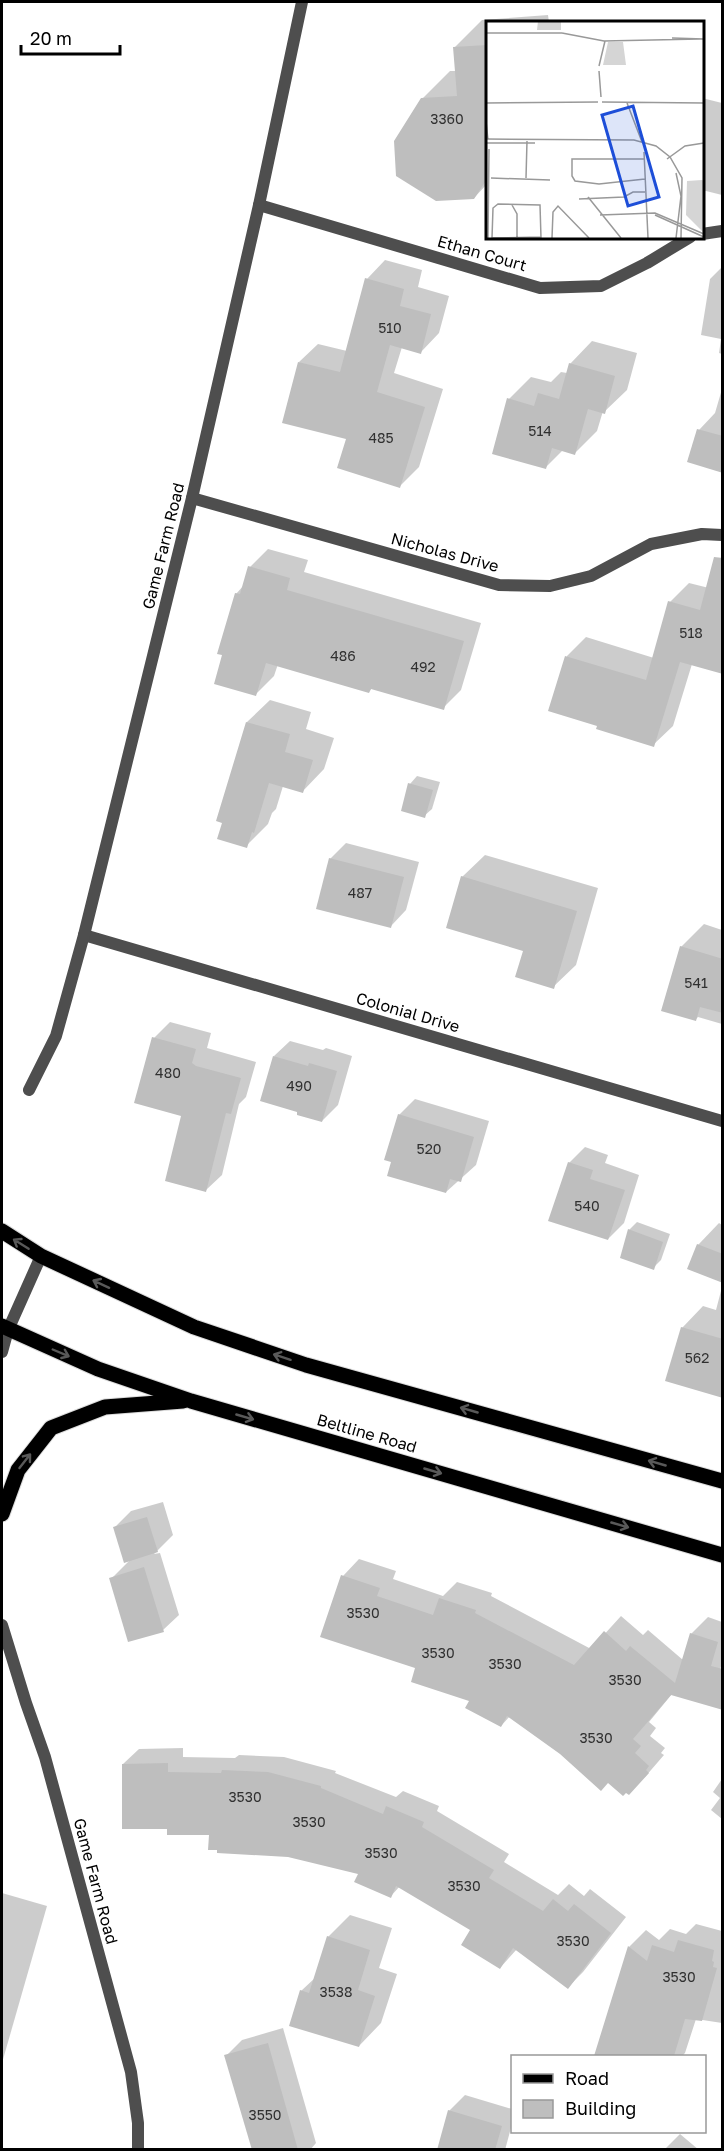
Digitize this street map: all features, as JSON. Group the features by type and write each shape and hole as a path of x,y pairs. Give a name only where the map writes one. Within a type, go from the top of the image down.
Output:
{"main road":[{"path":"2,1231 41,1256 194,1327 306,1365 723,1481"},
{"name":"Beltline Road","path":"4,1328 98,1369 191,1401 723,1555"},
{"path":"2,1514 18,1470 51,1428 105,1407 191,1401"}],"street":[{"name":"Game Farm Road","path":"29,1090 56,1036 84,935 192,498 259,205 302,2"},
{"name":"Ethan Court","path":"259,205 540,288 601,286 647,263 688,238"},
{"path":"703,234 723,231"},
{"name":"Nicholas Drive","path":"192,498 499,585 550,586 591,576 651,544 702,534 723,536"},
{"name":"Colonial Drive","path":"84,935 723,1121"},
{"path":"2,1352 4,1328 41,1256"},
{"name":"Game Farm Road","path":"2,1625 45,1757 131,2072 138,2123 138,2150"}],"building":[{"path":"486,45 486,181 474,199 436,201 396,176 394,141 421,98 457,96 453,47"},
{"path":"365,278 404,289 400,306 431,314 421,354 390,345 377,392 425,407 400,488 337,468 346,439 282,423 298,362 340,372"},
{"path":"569,363 615,376 605,414 588,409 575,455 552,448 546,469 492,454 507,398 534,406 538,393 559,399"},
{"path":"697,429 723,436 723,473 687,462"},
{"path":"714,557 723,558 723,674 680,662 654,747 548,711 565,656 646,680 668,601 700,610"},
{"path":"248,566 290,578 287,590 464,641 444,710 371,689 369,693 266,663 256,696 214,684 222,655 217,654 235,593 240,594"},
{"path":"246,722 290,734 285,752 313,760 303,793 269,783 254,833 252,832 247,848 217,839 222,823 216,821"},
{"path":"408,783 433,790 425,818 401,811"},
{"path":"329,858 404,877 391,928 316,909"},
{"path":"461,876 577,911 554,989 515,977 523,951 446,928"},
{"path":"680,946 723,959 723,1013 700,1007 696,1021 661,1011"},
{"path":"152,1037 196,1049 192,1063 196,1066 241,1078 231,1114 226,1113 206,1192 165,1181 181,1116 134,1103"},
{"path":"273,1056 337,1071 322,1122 260,1101"},
{"path":"398,1114 474,1137 461,1182 450,1179 446,1193 387,1176 391,1162 384,1160"},
{"path":"568,1162 593,1170 590,1179 625,1190 608,1240 548,1221"},
{"path":"628,1229 663,1242 654,1270 620,1258"},
{"path":"697,1244 723,1254 723,1283 687,1269"},
{"path":"681,1327 723,1339 723,1398 665,1381"},
{"path":"147,1517 158,1552 124,1563 113,1527"},
{"path":"144,1567 164,1632 128,1642 109,1578"},
{"path":"341,1575 380,1588 377,1596 433,1615 439,1598 476,1610 475,1613 574,1665 604,1631 626,1651 630,1646 675,1683 690,1633 718,1642 711,1666 723,1669 723,1710 671,1695 633,1739 641,1746 635,1753 649,1766 646,1770 649,1773 629,1795 626,1793 623,1796 608,1783 601,1791 560,1754 507,1716 501,1727 465,1708 469,1701 411,1682 415,1668 320,1637"},
{"path":"168,1763 168,1772 221,1773 222,1770 268,1772 321,1786 321,1788 383,1814 386,1806 424,1822 422,1827 494,1870 489,1878 543,1911 553,1899 568,1911 574,1904 611,1933 568,1989 513,1948 500,1969 461,1945 470,1930 396,1886 391,1898 354,1882 358,1874 288,1857 217,1853 217,1850 208,1850 209,1835 167,1835 167,1829 122,1829 122,1764"},
{"path":"327,1936 370,1950 358,1990 375,1996 359,2047 289,2026 300,1990 309,1993"},
{"path":"678,1940 714,1950 713,1967 717,1968 702,2021 685,2019 674,2055 594,2055 628,1946 647,1961 652,1945 674,1952"},
{"path":"268,2043 298,2150 252,2150 224,2055"},
{"path":"448,2110 502,2126 495,2150 437,2150"}]}
